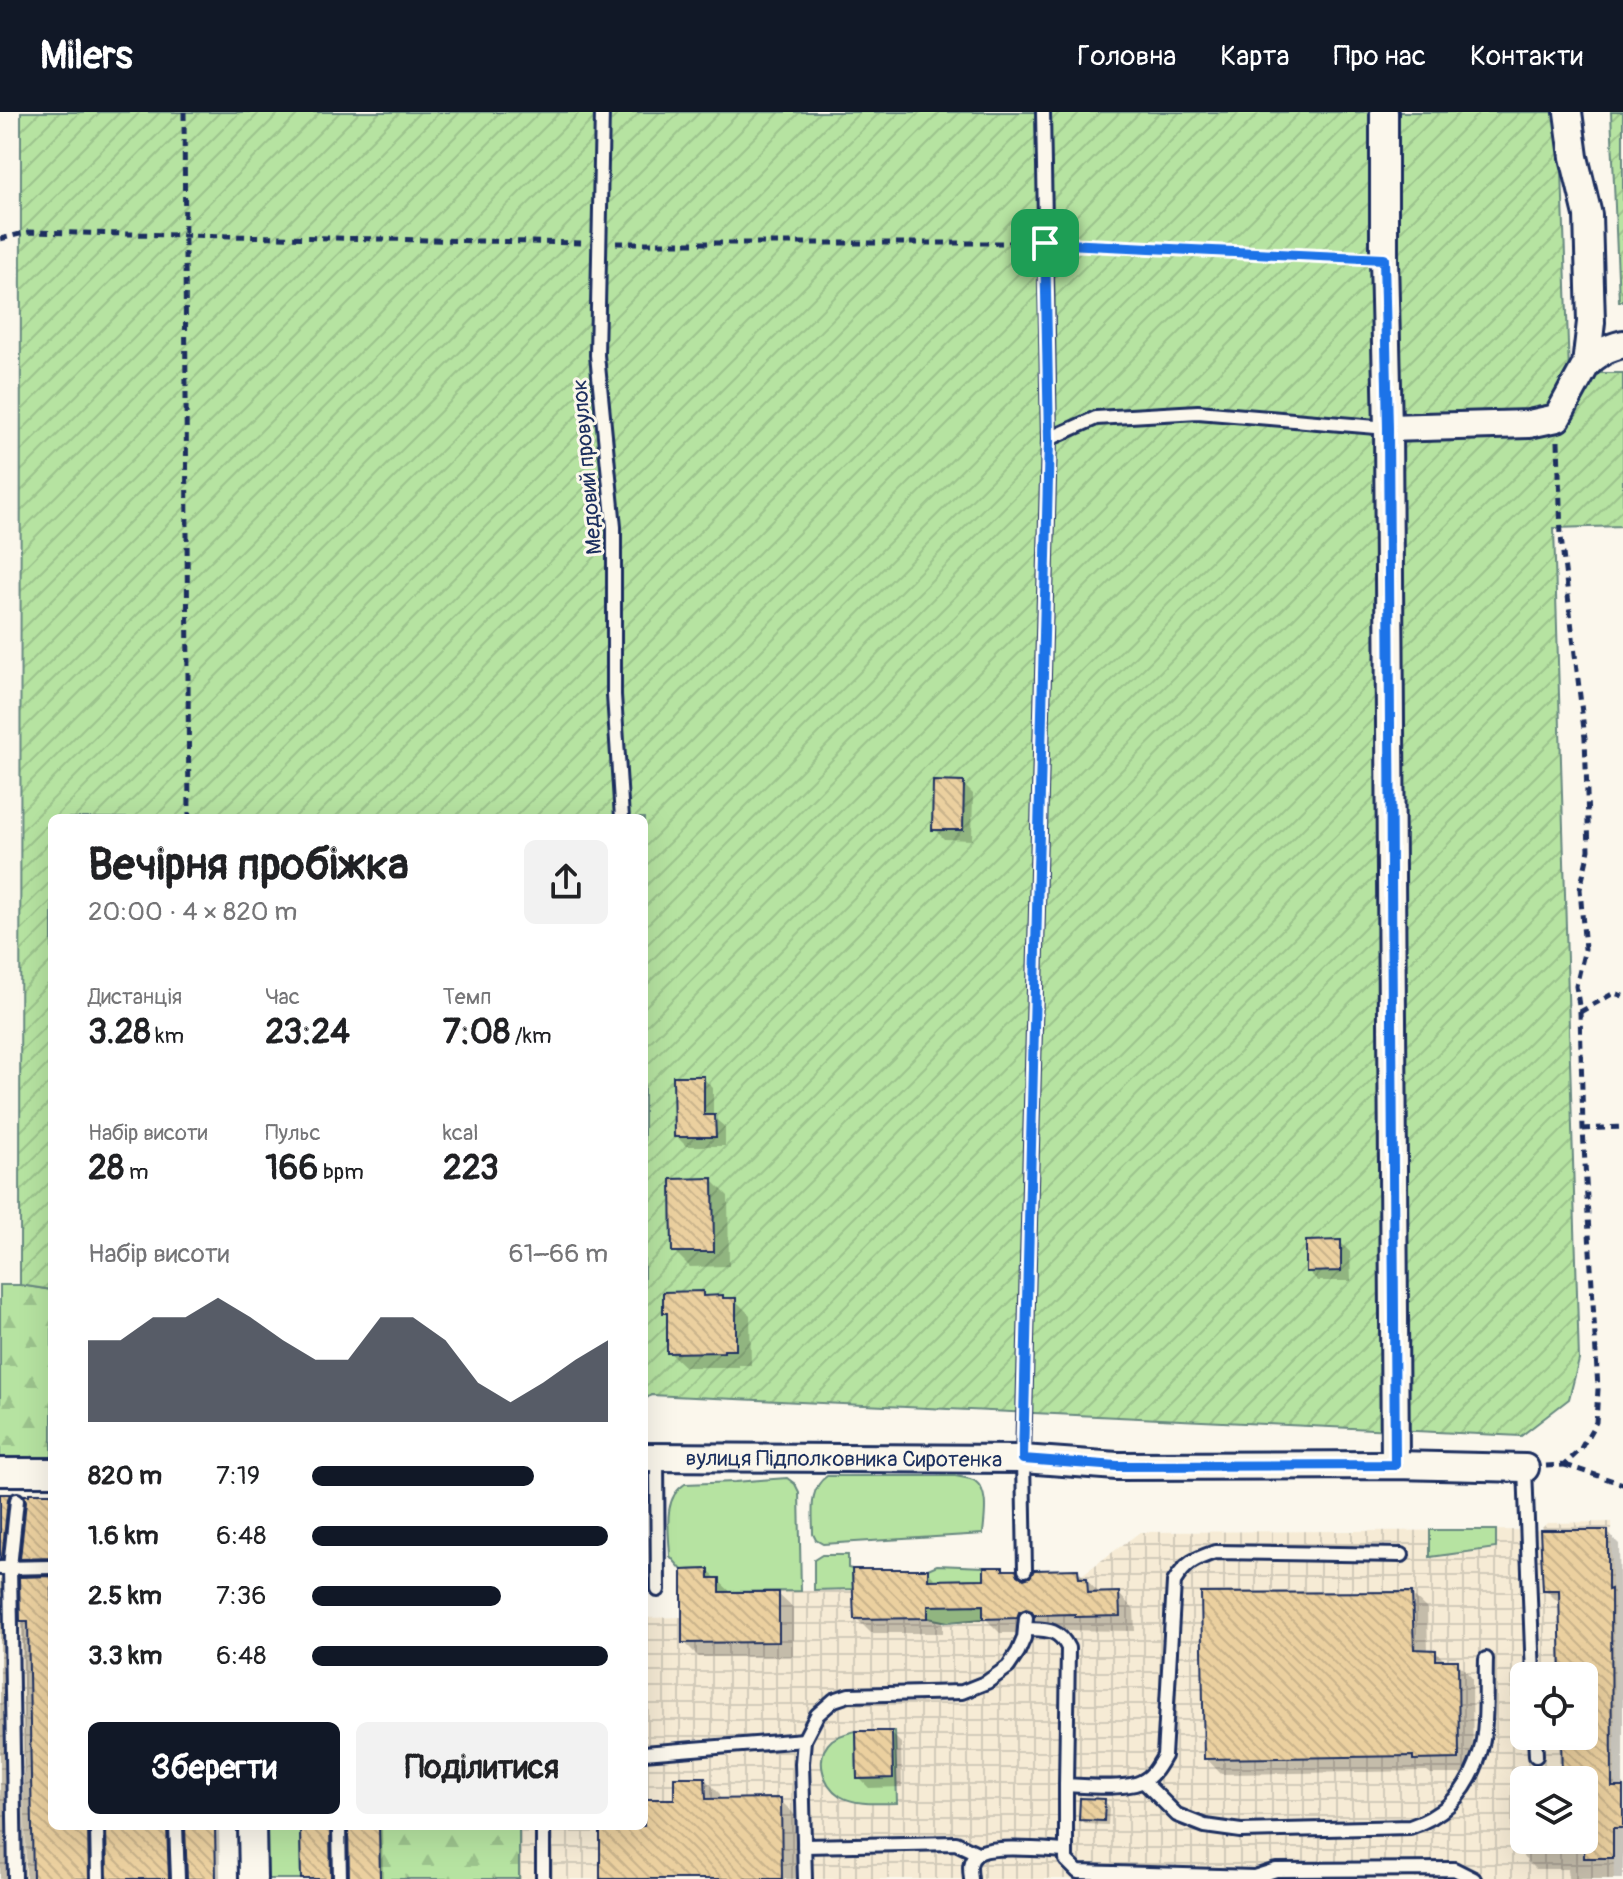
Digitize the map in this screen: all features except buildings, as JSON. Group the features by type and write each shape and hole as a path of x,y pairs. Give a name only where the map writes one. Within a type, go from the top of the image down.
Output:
{"street":[{"path":"1384,112 1395,1465"},
{"path":"1568,112 1574,157 1588,215 1591,322 1586,365"},
{"path":"1388,428 1529,424 1557,418 1586,365 1605,349 1623,344"},
{"name":"вулиця Підполковника Сиротенка","path":"650,1457 1023,1459 1117,1466 1525,1468"},
{"path":"0,1472 48,1472"},
{"path":"252,1830 253,1879"}],"lane":[{"name":"Медовий провулок","path":"602,112 597,355 614,527 614,695 622,814"},
{"path":"1025,1570 1023,1459 1049,439 1043,112"},
{"path":"1049,439 1096,418 1198,412 1388,428"},
{"path":"650,1457 658,1590"},
{"path":"1525,1468 1532,1662"},
{"path":"15,1879 5,1568 17,1500"},
{"path":"1066,1785 1131,1786 1153,1773 1164,1756 1174,1582 1182,1569 1194,1559 1215,1552 1402,1555"},
{"path":"5,1568 48,1567"},
{"path":"805,1879 802,1763 804,1740 817,1715 834,1700 849,1695 962,1692 987,1682 1008,1667 1024,1638 1026,1624 1053,1631 1063,1638 1068,1648 1066,1860 1078,1872 1108,1876 1254,1877 1276,1870 1454,1869 1474,1879"},
{"path":"1143,1781 1177,1815 1205,1826 1241,1831 1410,1827 1425,1822 1443,1811 1457,1797 1480,1753 1486,1659"},
{"path":"648,1753 804,1740"},
{"path":"1536,1750 1536,1756"},
{"path":"97,1830 98,1879"},
{"path":"176,1830 178,1879"},
{"path":"339,1830 340,1879"},
{"path":"543,1830 543,1879"},
{"path":"804,1846 956,1843 977,1853"},
{"path":"971,1879 970,1862 977,1853 989,1849 1066,1851"}],"path":[{"path":"184,112 189,814"},
{"path":"0,239 28,232 599,243 1045,243 1384,259"},
{"path":"1557,418 1561,537 1585,738 1589,850 1580,889 1585,949 1576,986 1580,1012 1583,1129 1598,1389 1596,1422 1580,1450 1564,1465"},
{"path":"1580,1012 1614,993 1623,996"},
{"path":"1583,1129 1623,1127"},
{"path":"1525,1468 1564,1465 1623,1484"}],"shaded area":[{"path":"48,1493 48,1830 215,1830 216,1879 0,1879 0,1494"},
{"path":"1611,1522 1615,1786 1623,1787 1623,1828 1613,1829 1614,1879 301,1879 300,1830 648,1830 648,1618 682,1617 683,1643 706,1643 706,1593 853,1590 852,1569 928,1569 928,1580 983,1579 984,1567 1003,1567 1004,1570 1078,1569 1079,1577 1140,1532 1540,1530 1547,1523"}],"green space":[{"path":"21,112 1560,112 1569,373 1623,373 1623,526 1554,528 1579,1360 1569,1399 1521,1436 648,1397 648,814 48,814 48,1289 20,1285"},
{"path":"1611,112 1623,112 1623,301 1619,301"},
{"path":"0,1285 48,1289 48,1465 0,1470"},
{"path":"827,1476 955,1476 973,1480 983,1492 983,1534 823,1544 813,1534 813,1502 817,1488"},
{"path":"787,1478 799,1492 801,1591 720,1592 720,1578 709,1578 708,1569 682,1570 670,1556 670,1507 678,1490 685,1484"},
{"path":"1430,1530 1496,1530 1496,1548 1430,1557"},
{"path":"822,1555 848,1555 853,1589 814,1590 814,1560"},
{"path":"937,1565 984,1567 984,1579 958,1580 983,1605 983,1619 948,1622 928,1618 928,1569"},
{"path":"856,1731 857,1779 892,1778 892,1731 895,1731 897,1803 868,1803 840,1796 825,1777 822,1762 826,1747 835,1738"},
{"path":"266,1830 300,1830 301,1879 267,1879"},
{"path":"379,1830 519,1830 519,1879 380,1879"}],"route":[{"path":"1045,243 1384,259 1388,428 1395,1465 1117,1466 1023,1459 1049,439 1045,243"}]}
